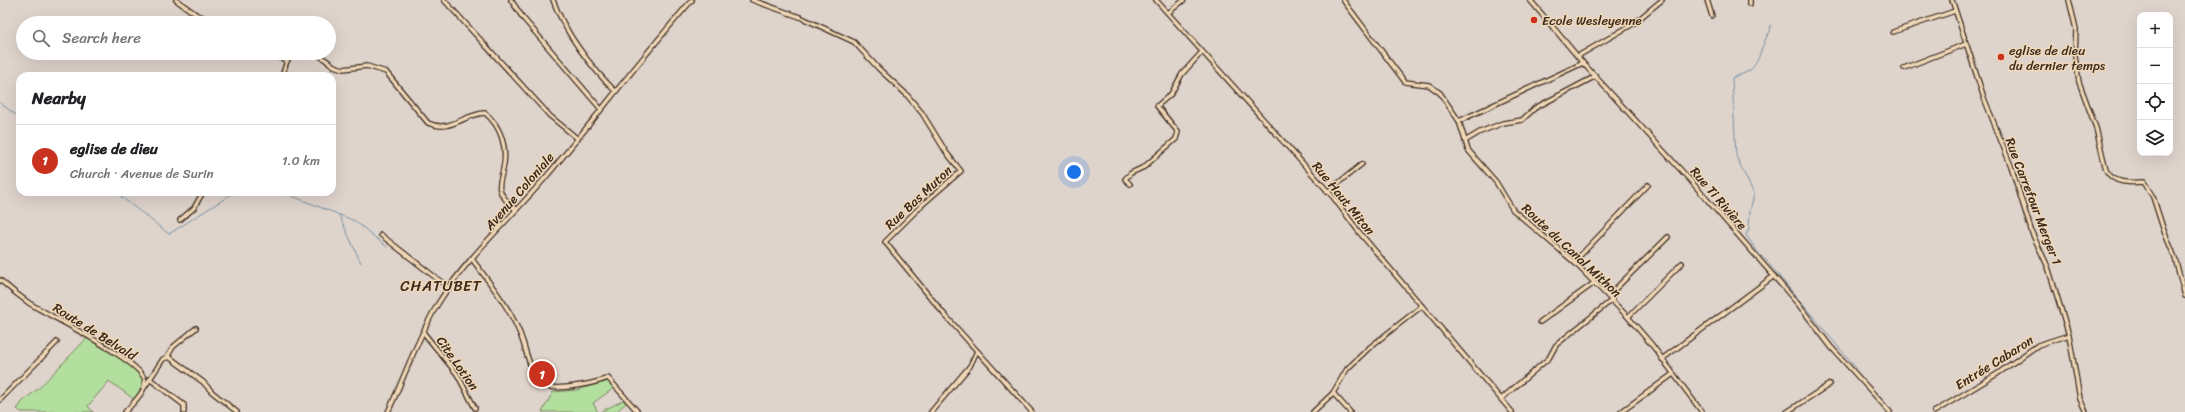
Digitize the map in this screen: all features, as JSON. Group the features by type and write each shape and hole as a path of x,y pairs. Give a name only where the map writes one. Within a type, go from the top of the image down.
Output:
{"street":[{"path":"176,0 200,16"},
{"path":"444,0 550,116 578,138"},
{"path":"511,0 523,18 600,108"},
{"path":"553,0 559,17 570,35 615,91"},
{"name":"Avenue Coloniale","path":"388,412 423,332 449,288 515,209 544,179 578,138 600,108 692,0"},
{"name":"Rue Bas Muton","path":"752,0 800,17 854,42 879,69 906,94 922,113 946,152 961,171 922,205 885,242 977,351 1032,412"},
{"name":"Rue Haut Miton","path":"1156,0 1327,192 1358,232 1502,398 1512,412"},
{"path":"1168,13 1184,0"},
{"name":"Route du Canal Mithon","path":"1343,0 1405,82 1424,84 1437,90 1459,121 1468,150 1496,182 1513,210 1574,262 1628,317 1702,412"},
{"name":"Rue Ti Rivière","path":"1530,0 1583,63 1631,113 1774,276 1831,347 1890,412"},
{"path":"1578,56 1633,24 1662,0"},
{"path":"1707,0 1712,16"},
{"name":"Rue Carrefour Merger 1","path":"1952,0 1984,98 2011,166 2032,233 2048,267 2069,335 2080,399 2086,412"},
{"path":"2069,0 2076,29 2075,56 2079,82 2096,128 2106,170 2109,176 2115,180 2144,182 2148,188 2153,197 2175,258 2185,296"},
{"path":"1893,32 1955,11"},
{"path":"1904,68 1966,44"},
{"path":"1130,184 1125,179 1131,173 1144,167 1176,138 1178,132 1158,106 1171,94 1182,74 1202,52"},
{"path":"326,60 334,66 343,69 367,66 386,72 428,124 434,126 449,126 476,114 485,113 494,120 502,134 504,164 499,189 503,198 515,209"},
{"path":"283,72 287,61"},
{"path":"1459,121 1583,63"},
{"path":"1465,141 1480,132 1502,123 1522,120 1535,108 1596,76"},
{"path":"1327,192 1362,164"},
{"path":"1574,262 1648,185"},
{"path":"180,220 194,208 201,196"},
{"path":"381,235 449,288"},
{"path":"1608,296 1668,236"},
{"path":"472,259 502,300 523,340 535,373 542,385 551,389 564,389 581,384 600,382 608,378 638,412"},
{"path":"1628,317 1682,263"},
{"path":"1662,359 1774,276"},
{"name":"Route de Belvald","path":"0,280 29,303 107,347 140,371 145,379 144,389"},
{"path":"1540,322 1594,283"},
{"path":"1502,398 1549,358 1556,345 1612,300"},
{"path":"1313,412 1333,393 1347,369 1370,347 1422,306"},
{"path":"125,412 151,380 163,359 167,357 174,347 196,328"},
{"name":"Cite Lotion","path":"423,332 457,374 475,408"},
{"name":"Entrée Cabaron","path":"1934,412 1997,374 2038,346 2069,335"},
{"path":"0,400 57,342"},
{"path":"931,412 970,366 977,351"},
{"path":"167,357 173,358 237,412"},
{"path":"1621,412 1673,374"},
{"path":"151,380 184,405 184,412"},
{"path":"1787,412 1830,384"},
{"path":"1333,393 1350,412"}],"green space":[{"path":"87,338 126,362 139,374 143,380 144,388 135,400 109,381 88,406 93,412 21,412 17,409 23,401 39,388"},
{"path":"608,381 614,388 593,403 598,412 542,412 553,392 577,390"},
{"path":"624,400 626,403 616,412 600,412"}],"waterway":[{"path":"1768,262 1759,254 1746,235 1749,228 1750,211 1754,194 1736,156 1732,78 1746,73 1754,66 1770,32 1771,25"},
{"path":"0,103 16,115"},
{"path":"120,196 169,234 229,196"},
{"path":"292,196 355,221 387,247"},
{"path":"339,215 361,263"},
{"path":"1769,264 1856,368"}],"place":[{"name":"Ecole Wesleyenne","path":"1534,20"},
{"name":"eglise de dieu du dernier temps","path":"2001,57"},
{"name":"eglise de dieu","path":"542,374"}],"district":[{"name":"CHATUBET","path":"441,286"}]}
